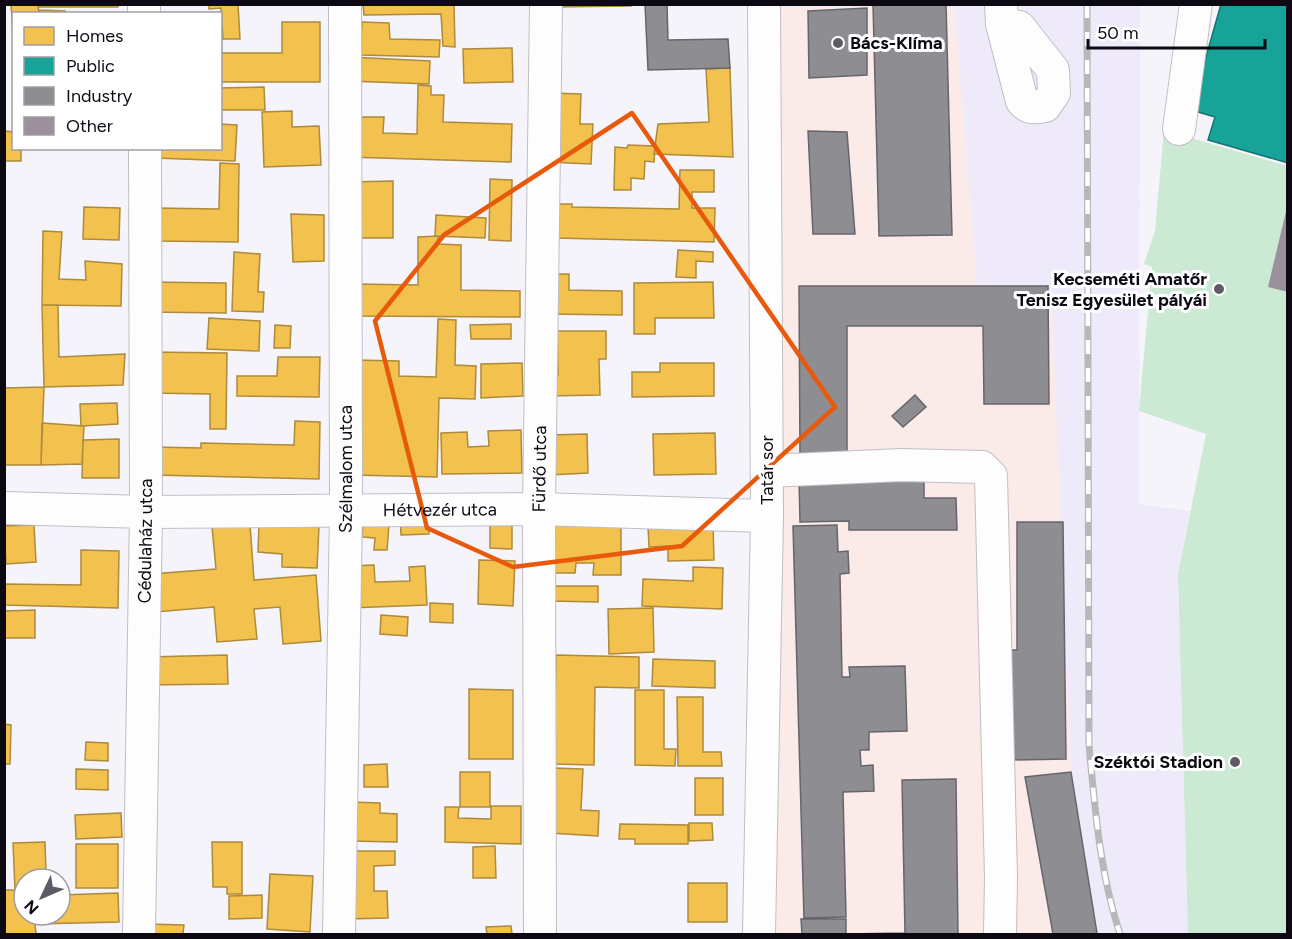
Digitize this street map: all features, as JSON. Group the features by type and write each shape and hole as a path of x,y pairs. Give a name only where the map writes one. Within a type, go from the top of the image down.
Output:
{"street":[{"name":"Szélmalom utca","path":"339,934 346,510 345,4"},
{"name":"Fürdő utca","path":"540,934 539,509 546,4"},
{"name":"Tatár sor","path":"759,934 767,516 764,4"},
{"path":"1179,129 1196,4"},
{"name":"Cédulaház utca","path":"139,934 146,512 145,150"},
{"path":"767,471 902,465 982,467 991,476 1001,867 1000,934"},
{"name":"Hétvezér utca","path":"4,508 146,512 539,509 767,516"}],"highlighted area":[{"path":"632,113 835,407 682,546 513,567 427,528 375,321 444,235"}],"shaded area":[{"path":"762,5 954,5 979,310 1052,307 1071,772 1098,934 744,934"},
{"path":"954,5 1140,5 1139,504 1190,511 1178,574 1188,934 1097,933 1071,772 1051,307 979,310"}],"green space":[{"path":"1164,130 1287,166 1287,934 1188,934 1178,574 1206,434 1139,411 1152,267 1144,264 1155,231"}],"building: Homes":[{"path":"11,4 38,4 39,12 12,12 12,18"},
{"path":"38,4 118,4 118,7 38,7"},
{"path":"209,4 238,4 240,39 223,39 221,8 209,9"},
{"path":"363,4 454,4 455,47 443,46 441,14 364,15"},
{"path":"551,4 631,4 631,6 551,7"},
{"path":"39,10 65,11 65,12 39,12"},
{"path":"282,22 320,22 320,82 222,82 222,53 282,53"},
{"path":"362,22 389,23 390,39 440,40 439,57 360,55"},
{"path":"512,48 513,82 464,83 463,49"},
{"path":"349,57 430,61 429,84 348,81"},
{"path":"730,68 733,157 654,154 658,124 709,122 706,69"},
{"path":"418,85 431,86 431,95 444,95 443,122 512,124 511,162 347,157 348,117 384,117 383,133 417,134"},
{"path":"264,87 265,110 222,110 222,88"},
{"path":"550,93 581,94 580,124 593,124 591,164 547,162"},
{"path":"4,110 5,131 12,132 12,150 21,150 21,161 4,161"},
{"path":"292,111 292,127 319,126 321,165 264,167 262,112"},
{"path":"222,124 237,125 235,161 155,158 155,150 222,150"},
{"path":"628,145 655,146 654,162 645,161 644,179 631,178 631,190 614,190 615,147 627,148"},
{"path":"220,163 239,164 238,242 155,241 156,208 219,209"},
{"path":"680,170 714,170 714,192 692,192 692,208 715,208 714,242 555,238 556,204 572,204 572,207 679,209"},
{"path":"490,179 512,180 511,241 489,240"},
{"path":"393,181 393,238 348,238 348,182"},
{"path":"84,207 120,208 119,240 83,239"},
{"path":"291,214 324,215 324,261 293,262"},
{"path":"436,215 486,218 485,238 435,236"},
{"path":"43,231 62,232 59,279 86,280 85,261 122,264 121,306 42,305"},
{"path":"438,236 438,244 461,245 461,290 520,291 520,317 355,316 355,284 418,285 418,237"},
{"path":"678,250 713,252 713,262 696,261 696,278 676,277"},
{"path":"234,252 260,254 258,292 264,292 263,312 232,311"},
{"path":"548,274 569,274 569,290 622,291 622,315 548,314"},
{"path":"147,282 226,283 226,313 147,312"},
{"path":"713,282 714,318 655,318 655,334 634,334 634,283"},
{"path":"42,305 58,305 59,357 125,354 123,385 44,387"},
{"path":"209,318 260,321 259,351 207,349"},
{"path":"438,319 456,320 455,365 476,366 475,399 439,398 437,477 353,475 356,360 399,361 399,376 436,377"},
{"path":"511,324 511,339 471,339 470,325"},
{"path":"275,325 291,326 290,348 274,348"},
{"path":"557,331 606,331 606,359 599,359 600,395 548,396 548,376 558,375"},
{"path":"150,352 227,353 226,429 210,429 210,394 150,393"},
{"path":"278,357 320,357 319,397 237,396 237,376 277,376"},
{"path":"522,363 523,396 481,398 481,364"},
{"path":"660,363 714,363 714,396 632,397 632,372 660,372"},
{"path":"44,387 41,465 4,465 4,388"},
{"path":"117,403 118,424 81,426 80,404"},
{"path":"295,421 320,422 319,479 154,475 155,447 201,448 201,443 294,445"},
{"path":"42,423 84,426 82,464 41,465"},
{"path":"521,430 522,473 442,474 441,433 467,432 468,447 489,446 488,431"},
{"path":"715,433 716,474 654,475 653,434"},
{"path":"587,434 588,473 550,475 548,435"},
{"path":"119,439 119,478 82,478 83,440"},
{"path":"428,516 429,534 401,535 400,517"},
{"path":"550,520 621,520 621,575 593,575 594,563 576,563 575,573 550,573"},
{"path":"363,523 389,524 387,550 374,550 375,538 362,537"},
{"path":"250,524 254,580 316,575 321,641 283,644 280,607 254,609 257,639 217,642 214,607 155,612 152,574 216,569 212,527"},
{"path":"259,524 319,526 317,568 282,567 282,554 258,552"},
{"path":"713,524 714,560 668,561 668,546 649,547 648,526"},
{"path":"34,525 36,562 6,564 4,526"},
{"path":"490,525 512,525 512,549 490,548"},
{"path":"81,550 119,551 118,608 4,605 4,584 81,585"},
{"path":"479,560 515,561 513,606 478,604"},
{"path":"374,565 375,582 410,581 409,567 425,566 427,605 349,608 347,566"},
{"path":"693,567 723,568 722,609 642,606 643,579 693,581"},
{"path":"549,586 598,586 598,602 549,601"},
{"path":"430,603 453,604 453,623 430,622"},
{"path":"653,608 654,652 609,654 608,609"},
{"path":"35,610 35,638 4,638 4,611"},
{"path":"381,615 408,617 407,636 380,634"},
{"path":"227,655 228,684 147,685 147,657"},
{"path":"556,655 639,657 639,688 595,687 594,765 554,764"},
{"path":"653,659 715,661 715,688 652,686"},
{"path":"469,689 513,690 513,759 469,759"},
{"path":"635,690 664,690 664,749 676,749 675,766 635,765"},
{"path":"677,697 703,697 703,752 721,752 722,766 678,766"},
{"path":"4,724 11,725 10,764 4,764"},
{"path":"86,742 108,743 108,761 85,760"},
{"path":"387,764 388,787 364,787 364,765"},
{"path":"552,768 583,769 581,810 599,811 598,836 549,833"},
{"path":"76,769 108,770 108,790 76,789"},
{"path":"460,772 490,772 490,807 460,807"},
{"path":"695,778 723,778 723,815 695,815"},
{"path":"350,802 380,803 380,813 397,814 397,842 349,841"},
{"path":"491,806 521,806 521,844 445,842 445,807 459,807 458,818 491,819"},
{"path":"121,813 122,837 76,839 75,815"},
{"path":"689,823 712,823 713,840 689,841"},
{"path":"620,824 688,825 688,844 635,844 635,839 619,839"},
{"path":"45,842 46,867 14,867 13,843"},
{"path":"212,842 242,842 242,894 227,894 227,887 213,887"},
{"path":"76,844 118,844 118,888 76,888"},
{"path":"495,846 496,878 473,878 473,847"},
{"path":"346,851 395,851 395,865 374,866 374,891 387,891 388,918 347,919"},
{"path":"270,874 313,876 310,932 267,929"},
{"path":"688,883 727,883 727,922 688,922"},
{"path":"4,890 12,890 12,927 35,927 36,934 4,934"},
{"path":"118,893 119,922 72,923 72,895"},
{"path":"262,895 262,918 229,919 229,896"},
{"path":"147,924 184,925 183,934 147,934"},
{"path":"511,926 512,934 487,934 486,927"}],"building: Public":[{"path":"1221,4 1288,4 1288,163 1208,140 1215,117 1191,110"}],"building: Industry":[{"path":"645,4 667,4 668,40 728,39 730,68 648,70"},
{"path":"873,4 946,4 952,235 879,236"},
{"name":"Bács-Klíma","path":"867,8 867,75 809,78 808,11"},
{"path":"808,131 847,132 855,234 813,234"},
{"path":"799,286 1048,286 1049,404 984,404 983,326 847,326 847,457 800,457"},
{"path":"915,395 926,407 903,427 892,416"},
{"path":"924,478 924,498 956,498 957,530 849,530 849,521 800,522 799,479"},
{"path":"1017,522 1063,522 1066,759 1009,760 1008,650 1017,650"},
{"path":"837,525 838,552 848,551 849,573 840,574 842,677 850,677 849,667 905,666 907,731 869,732 869,750 860,750 861,766 873,765 874,791 843,792 846,917 804,918 793,526"},
{"path":"1071,772 1097,934 1053,934 1025,777"},
{"path":"956,779 958,934 846,934 905,933 902,780"},
{"path":"801,919 846,919 846,934 802,934"}],"building: Other":[{"path":"1288,207 1288,292 1268,287"}],"railway":[{"path":"1087,4 1089,745 1103,865 1120,934"}],"place":[{"name":"Bács-Klíma","path":"838,43"},
{"name":"Kecseméti Amatőr Tenisz Egyesület pályái","path":"1219,289"},
{"name":"Széktói Stadion","path":"1235,762"}]}
